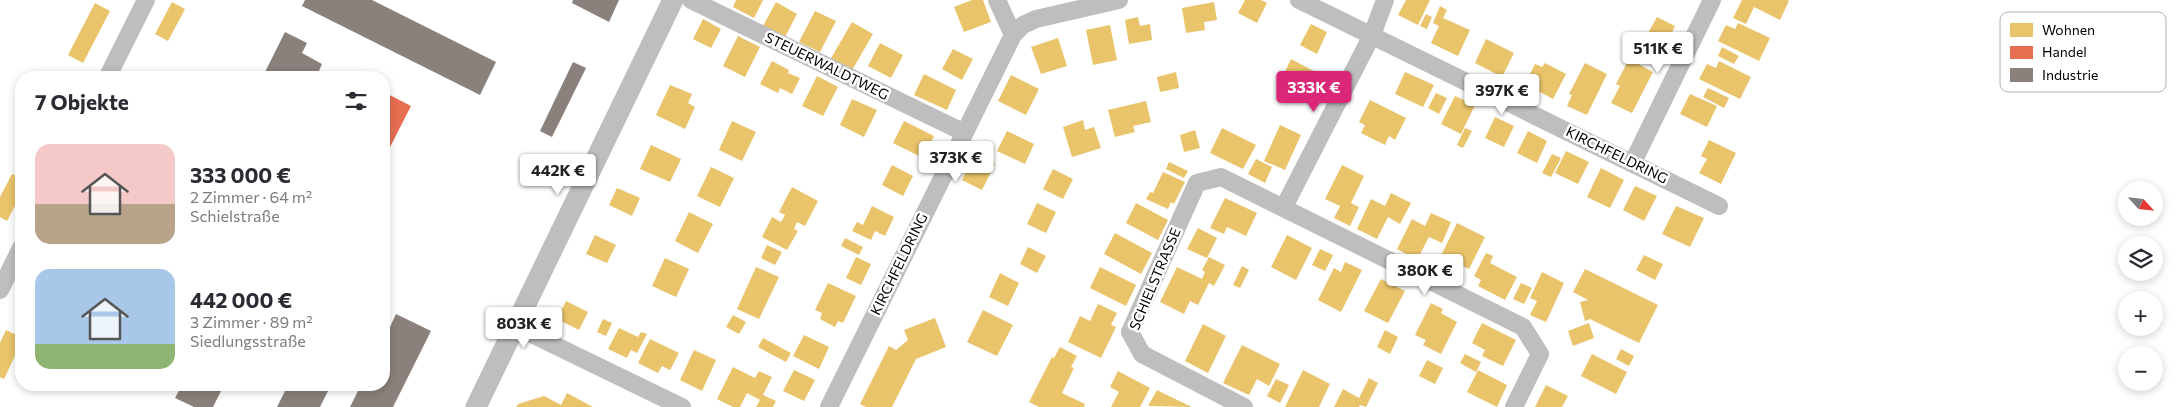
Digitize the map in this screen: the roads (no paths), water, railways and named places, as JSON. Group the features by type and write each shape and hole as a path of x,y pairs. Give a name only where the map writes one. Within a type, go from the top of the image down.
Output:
{"street":[{"path":"110,71 146,0"},
{"path":"476,407 673,0"},
{"name":"STEUERWALDTWEG","path":"691,0 963,132"},
{"path":"997,0 1013,35"},
{"name":"KIRCHFELDRING","path":"829,407 963,132 1013,35 1023,25 1036,19 1119,0"},
{"name":"KIRCHFELDRING","path":"1299,0 1633,162 1718,206"},
{"path":"1284,207 1372,34 1385,0"},
{"path":"1633,162 1712,0"},
{"name":"SCHIELSTRASSE","path":"1244,407 1142,354 1130,332 1197,183 1220,177 1284,207 1523,327 1540,354 1514,407"},
{"path":"0,290 15,260"},
{"path":"515,326 682,407"}]}
